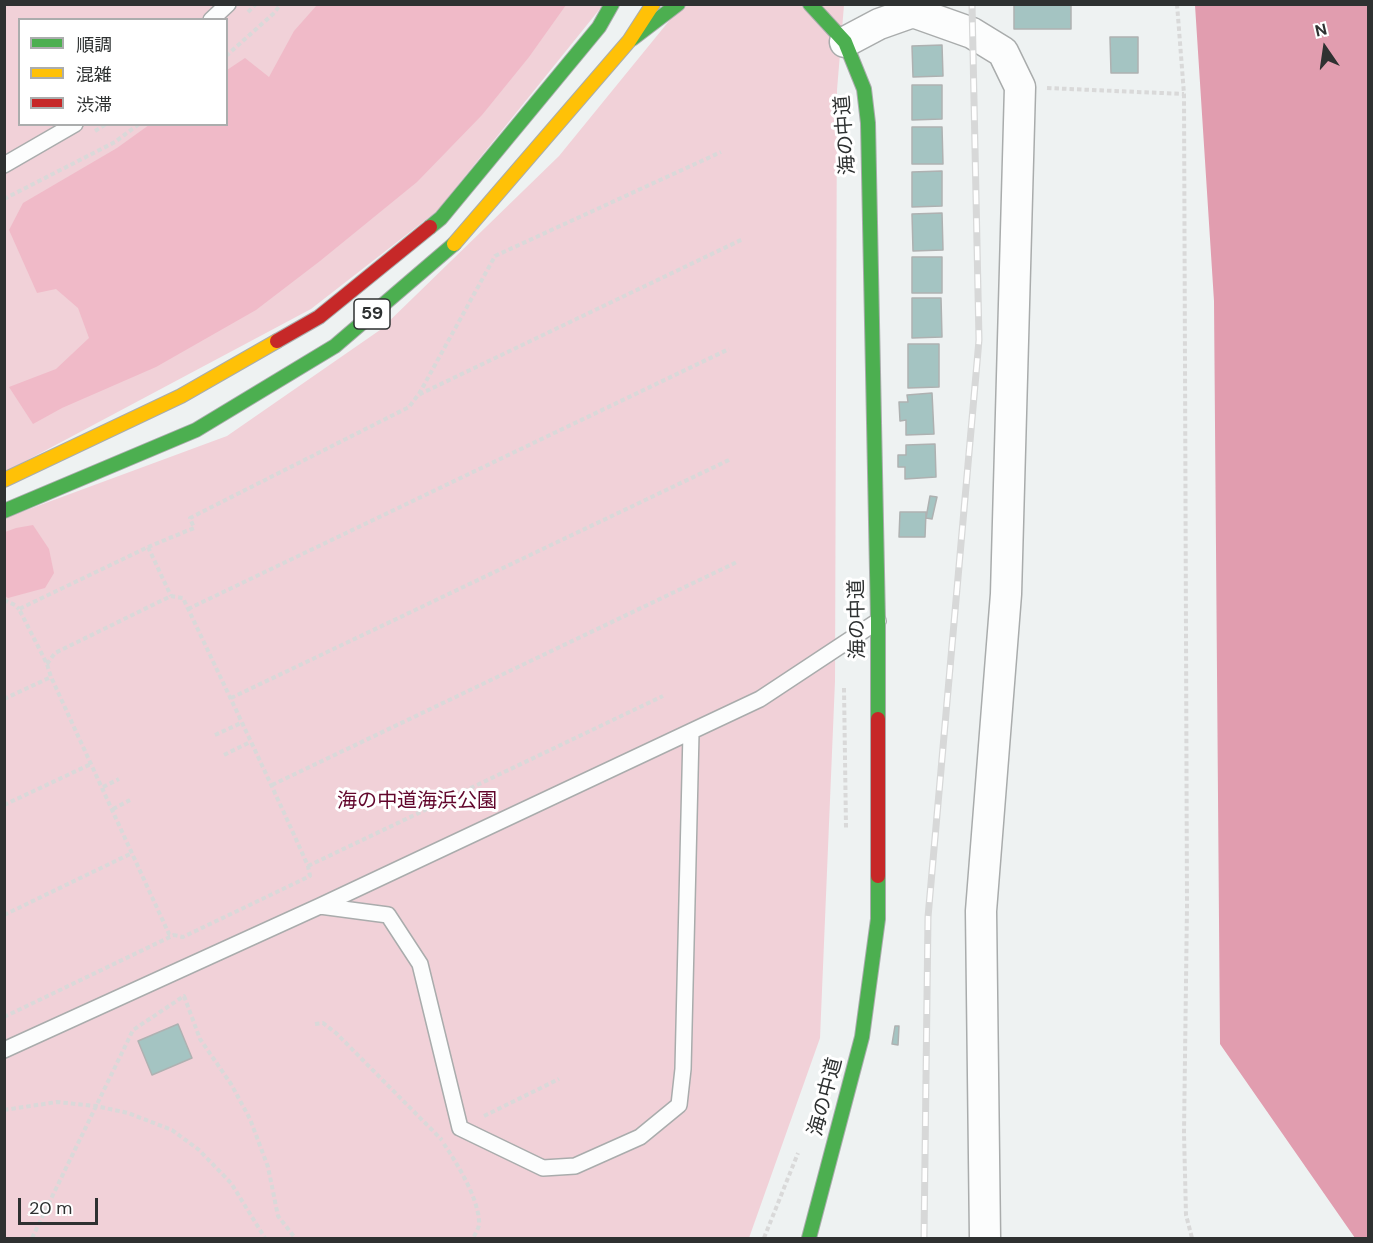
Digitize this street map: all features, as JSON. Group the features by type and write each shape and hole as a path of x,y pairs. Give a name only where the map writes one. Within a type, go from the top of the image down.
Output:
{"main road":[{"name":"59","path":"4,480 181,396 319,317 441,218 599,27 612,4"},
{"name":"59","path":"4,511 196,430 335,346 458,240 629,41 652,4"},
{"path":"629,41 678,4"},
{"name":"海の中道","path":"808,6 845,42 864,89 868,123 878,621 878,919 862,1037 809,1239"}],"street":[{"path":"845,42 879,24 913,12 972,33 1003,52 1020,87 1006,594 981,911 985,1239"}],"lane":[{"path":"213,18 228,4"},
{"path":"4,165 72,126"},
{"path":"4,1050 691,733 760,699 878,621"},
{"path":"320,906 388,915 420,964 460,1128 543,1168 575,1166 639,1137 679,1105 683,1069 691,733"}],"path":[{"path":"228,54 281,4"},
{"path":"1178,4 1185,94 1184,1133 1186,1215 1192,1239"},
{"path":"1020,87 1185,94"},
{"path":"4,200 115,142 136,126"},
{"path":"19,609 148,547 194,528 190,518 409,407 418,395 495,256 722,152"},
{"path":"418,395 743,239"},
{"path":"188,609 729,349"},
{"path":"231,698 729,460"},
{"path":"148,547 171,596"},
{"path":"272,785 737,562"},
{"path":"4,600 19,609 47,664 169,934 183,937 310,876 308,866 272,785 183,598 171,596 55,654 47,664"},
{"path":"4,699 51,677"},
{"path":"844,688 846,838"},
{"path":"308,866 663,696"},
{"path":"215,735 241,723"},
{"path":"224,755 250,742"},
{"path":"4,805 91,764"},
{"path":"103,787 119,779"},
{"path":"113,809 130,800"},
{"path":"4,915 132,854"},
{"path":"4,1017 174,935"},
{"path":"32,1239 133,1030 184,996 200,1039 231,1084 250,1119 268,1167 278,1216 295,1239"},
{"path":"315,1024 323,1023 336,1033 442,1141"},
{"path":"4,1110 57,1102 96,1106 128,1113 171,1130 198,1150 231,1183 265,1239"},
{"path":"764,1239 799,1151"}],"green space":[{"path":"5,5 603,5 437,211 311,309 5,472"},
{"name":"海の中道海浜公園","path":"682,5 844,5 837,90 835,681 820,1038 749,1238 5,1238 5,518 227,436 380,330 559,156"}],"shaded area":[{"path":"317,5 566,5 529,57 482,115 417,182 320,261 256,310 156,367 62,408 33,424 9,387 56,369 89,338 78,308 56,289 37,293 9,230 23,203 117,148 148,126 228,126 228,69 245,58 269,77 294,31"},
{"path":"1195,5 1368,5 1368,1238 1355,1238 1220,1044 1214,301"},
{"path":"33,525 49,549 54,573 45,588 8,598 5,596 5,532"}],"building":[{"path":"1014,4 1071,4 1071,29 1014,29"},
{"path":"1110,37 1138,37 1138,73 1111,73"},
{"path":"942,45 943,76 913,77 912,46"},
{"path":"912,85 942,85 942,119 912,120"},
{"path":"912,127 942,127 943,164 912,164"},
{"path":"942,171 942,206 912,207 912,172"},
{"path":"942,213 943,250 913,251 912,214"},
{"path":"912,257 942,257 942,293 912,293"},
{"path":"912,298 941,298 942,337 912,338"},
{"path":"908,344 939,344 939,387 908,388"},
{"path":"932,393 934,434 906,435 906,420 900,421 899,402 908,402 907,395"},
{"path":"935,444 936,477 905,479 905,467 898,467 898,455 906,455 906,445"},
{"path":"930,496 937,497 932,519 926,518"},
{"path":"900,512 926,512 925,537 899,537"},
{"path":"178,1024 192,1058 152,1075 138,1041"},
{"path":"895,1026 899,1026 898,1045 892,1044"}],"railway":[{"path":"924,1238 928,917 979,340 972,4"}],"traffic: fast":[{"path":"430,227 441,218 599,27 612,4"},
{"path":"632,39 678,4"},
{"path":"810,4 845,42 864,89 868,123 878,719"},
{"path":"4,511 196,430 335,346 454,244"},
{"path":"809,1238 862,1037 878,919 878,876"}],"traffic: slow":[{"path":"454,244 629,41 653,4"},
{"path":"4,480 181,396 277,341"}],"traffic: jam":[{"path":"277,341 319,317 430,227"},
{"path":"878,719 878,876"}]}
